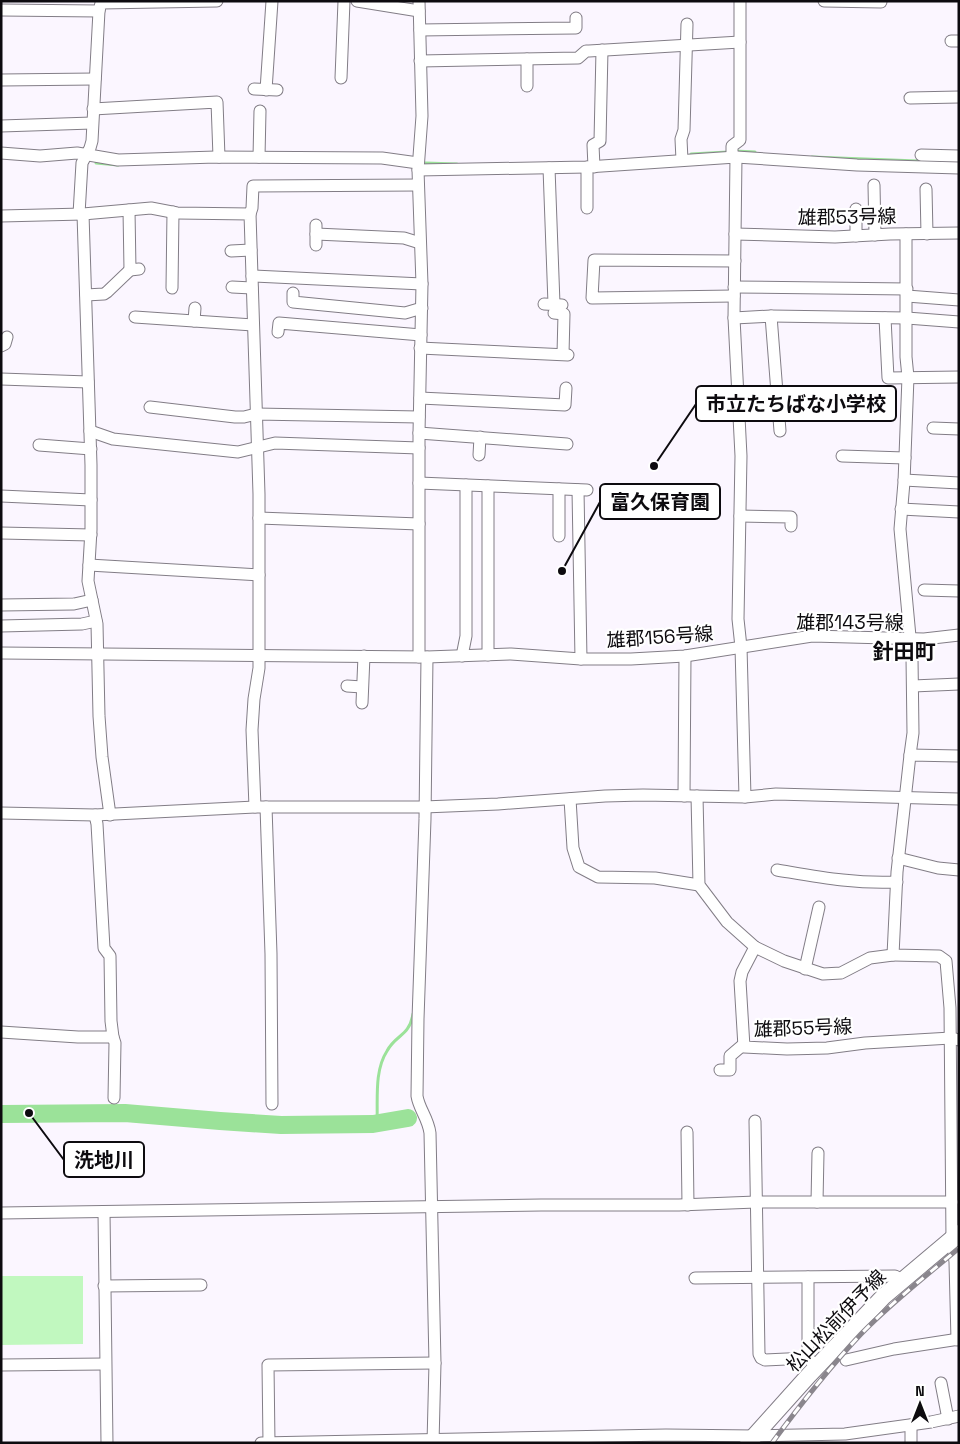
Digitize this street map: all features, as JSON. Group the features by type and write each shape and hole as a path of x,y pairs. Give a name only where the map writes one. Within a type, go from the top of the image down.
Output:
{"main road":[{"name":"松山松前伊予線","path":"751,1439 813,1363 884,1296 956,1236"}],"street":[{"path":"110,815 102,757 99,716 99,654 96,621 88,581 91,535 91,449 86,295 81,214 82,163 92,141 99,11 101,3 217,1"},
{"path":"266,90 272,1"},
{"path":"342,78 344,1"},
{"path":"357,1 419,6 422,116 418,185 422,308 418,448 423,657 424,807 418,1019 418,1103 429,1125 435,1363 433,1441"},
{"path":"734,94 740,1"},
{"path":"824,1 881,2"},
{"path":"1,10 99,11"},
{"path":"420,30 576,28 576,18"},
{"path":"681,156 680,139 684,130 686,24"},
{"path":"420,61 578,58 586,51 737,42"},
{"path":"737,42 740,140 732,146 734,157 735,234 734,318 740,456 738,618 741,647 745,797"},
{"path":"587,208 593,145 600,141 602,50"},
{"path":"527,59 527,86"},
{"path":"1,80 40,75 95,80"},
{"path":"910,98 959,97"},
{"path":"93,109 217,102 219,157"},
{"path":"259,158 260,111"},
{"path":"1,126 92,123"},
{"path":"924,152 959,156"},
{"path":"1,153 40,156 65,153 87,154 118,160 219,157 382,158 418,166 549,168 681,156 959,168"},
{"path":"420,348 566,354 564,314 553,307 556,231 549,168"},
{"path":"272,1104 271,954 261,807 252,730 259,656 257,448 250,214 253,186 418,185"},
{"path":"874,185 874,235"},
{"path":"926,189 927,234"},
{"path":"1,216 81,214 151,208 173,212 250,214"},
{"path":"86,295 104,294 135,269 130,210"},
{"path":"856,210 856,236"},
{"path":"169,280 173,212"},
{"path":"316,235 380,232 420,243"},
{"name":"雄郡53号線","path":"735,234 835,237 959,233"},
{"path":"893,955 898,858 913,733 911,639 901,542 908,377 906,357 906,234"},
{"path":"231,250 251,250"},
{"path":"735,260 594,260 592,298 734,291 907,293 959,300"},
{"path":"252,276 422,284"},
{"path":"232,288 252,288"},
{"path":"293,293 293,302 330,300 379,305 405,312 422,308"},
{"path":"194,321 195,308"},
{"path":"734,318 771,316 907,318 959,322"},
{"path":"771,316 780,431"},
{"path":"135,317 253,325"},
{"path":"885,318 888,378 959,377"},
{"path":"278,332 279,323 320,331 365,335 421,335"},
{"path":"1,379 88,382"},
{"path":"420,398 565,405 566,388"},
{"path":"158,405 206,410 244,417 256,414 419,417"},
{"path":"933,428 952,432"},
{"path":"90,431 113,439 238,452 275,443 315,449 368,451 418,448"},
{"path":"418,433 567,444"},
{"path":"479,454 480,437"},
{"path":"39,445 91,449"},
{"path":"842,456 905,458"},
{"path":"904,480 959,483"},
{"path":"419,483 582,490 581,659"},
{"path":"462,656 466,636 466,485"},
{"path":"488,486 488,655"},
{"path":"559,489 559,536"},
{"path":"1,496 91,500"},
{"path":"901,509 959,512"},
{"path":"740,516 791,517 791,526"},
{"path":"258,518 419,524"},
{"path":"1,533 91,535"},
{"path":"89,565 259,575"},
{"path":"924,590 959,591"},
{"path":"1,605 74,604 92,600"},
{"path":"1,626 82,624 96,621"},
{"name":"雄郡143号線","path":"741,647 812,636 924,639 959,635"},
{"name":"雄郡156号線","path":"1,653 423,657 534,655 581,659 655,659 741,647"},
{"path":"362,703 364,656"},
{"path":"684,796 686,656"},
{"path":"913,686 959,684"},
{"path":"347,686 362,687"},
{"path":"910,755 959,756"},
{"path":"1,813 110,815 261,807 424,807 605,796 745,797 776,794 959,798"},
{"path":"697,796 699,885 727,922 755,946 805,970 823,974 841,973 870,958 893,955 932,956 944,959 947,964 954,1006 955,1039 952,1202 956,1236 958,1339 846,1360"},
{"path":"570,799 573,848 579,867 598,877 655,878 699,885"},
{"path":"94,815 97,824 104,948 110,956 111,1021 115,1043 114,1098"},
{"path":"898,858 938,868 959,870"},
{"path":"777,870 834,880 876,883 897,882"},
{"path":"805,970 819,907"},
{"name":"雄郡55号線","path":"755,946 742,972 740,981 744,1047 811,1049 866,1043 955,1039"},
{"path":"1,1032 78,1037 113,1037"},
{"path":"720,1070 730,1070 730,1056 744,1044"},
{"path":"755,1121 759,1354 761,1358 813,1363 808,1277"},
{"path":"687,1132 688,1205"},
{"path":"817,1202 818,1153"},
{"path":"1,1213 533,1205 688,1205 756,1202 952,1202"},
{"path":"104,1212 107,1443"},
{"path":"695,1278 895,1276 903,1280"},
{"path":"104,1286 201,1285"},
{"path":"269,1443 268,1365 435,1363"},
{"path":"1,1365 105,1364"},
{"path":"261,1443 582,1440 666,1434 751,1439 815,1439 953,1417 941,1383"},
{"path":"911,1425 911,1443"}],"green space":[{"path":"1,1276 83,1276 83,1344 1,1345"}],"waterway":[{"path":"735,151 755,152"},
{"path":"691,154 728,152"},
{"path":"812,157 918,161"},
{"path":"96,163 118,165"},
{"path":"425,163 457,164"},
{"path":"377,1123 377,1086 380,1067 391,1045 409,1027 413,1014"},
{"path":"1,1114 125,1113 281,1125 373,1124 408,1118"}],"railway":[{"path":"772,1443 815,1387 861,1334 896,1301 959,1248"}],"place":[{"name":"市立たちばな小学校","path":"654,466"},
{"name":"富久保育園","path":"562,571"},
{"name":"洗地川","path":"29,1113"}],"district":[{"name":"針田町","path":"904,651"}]}
